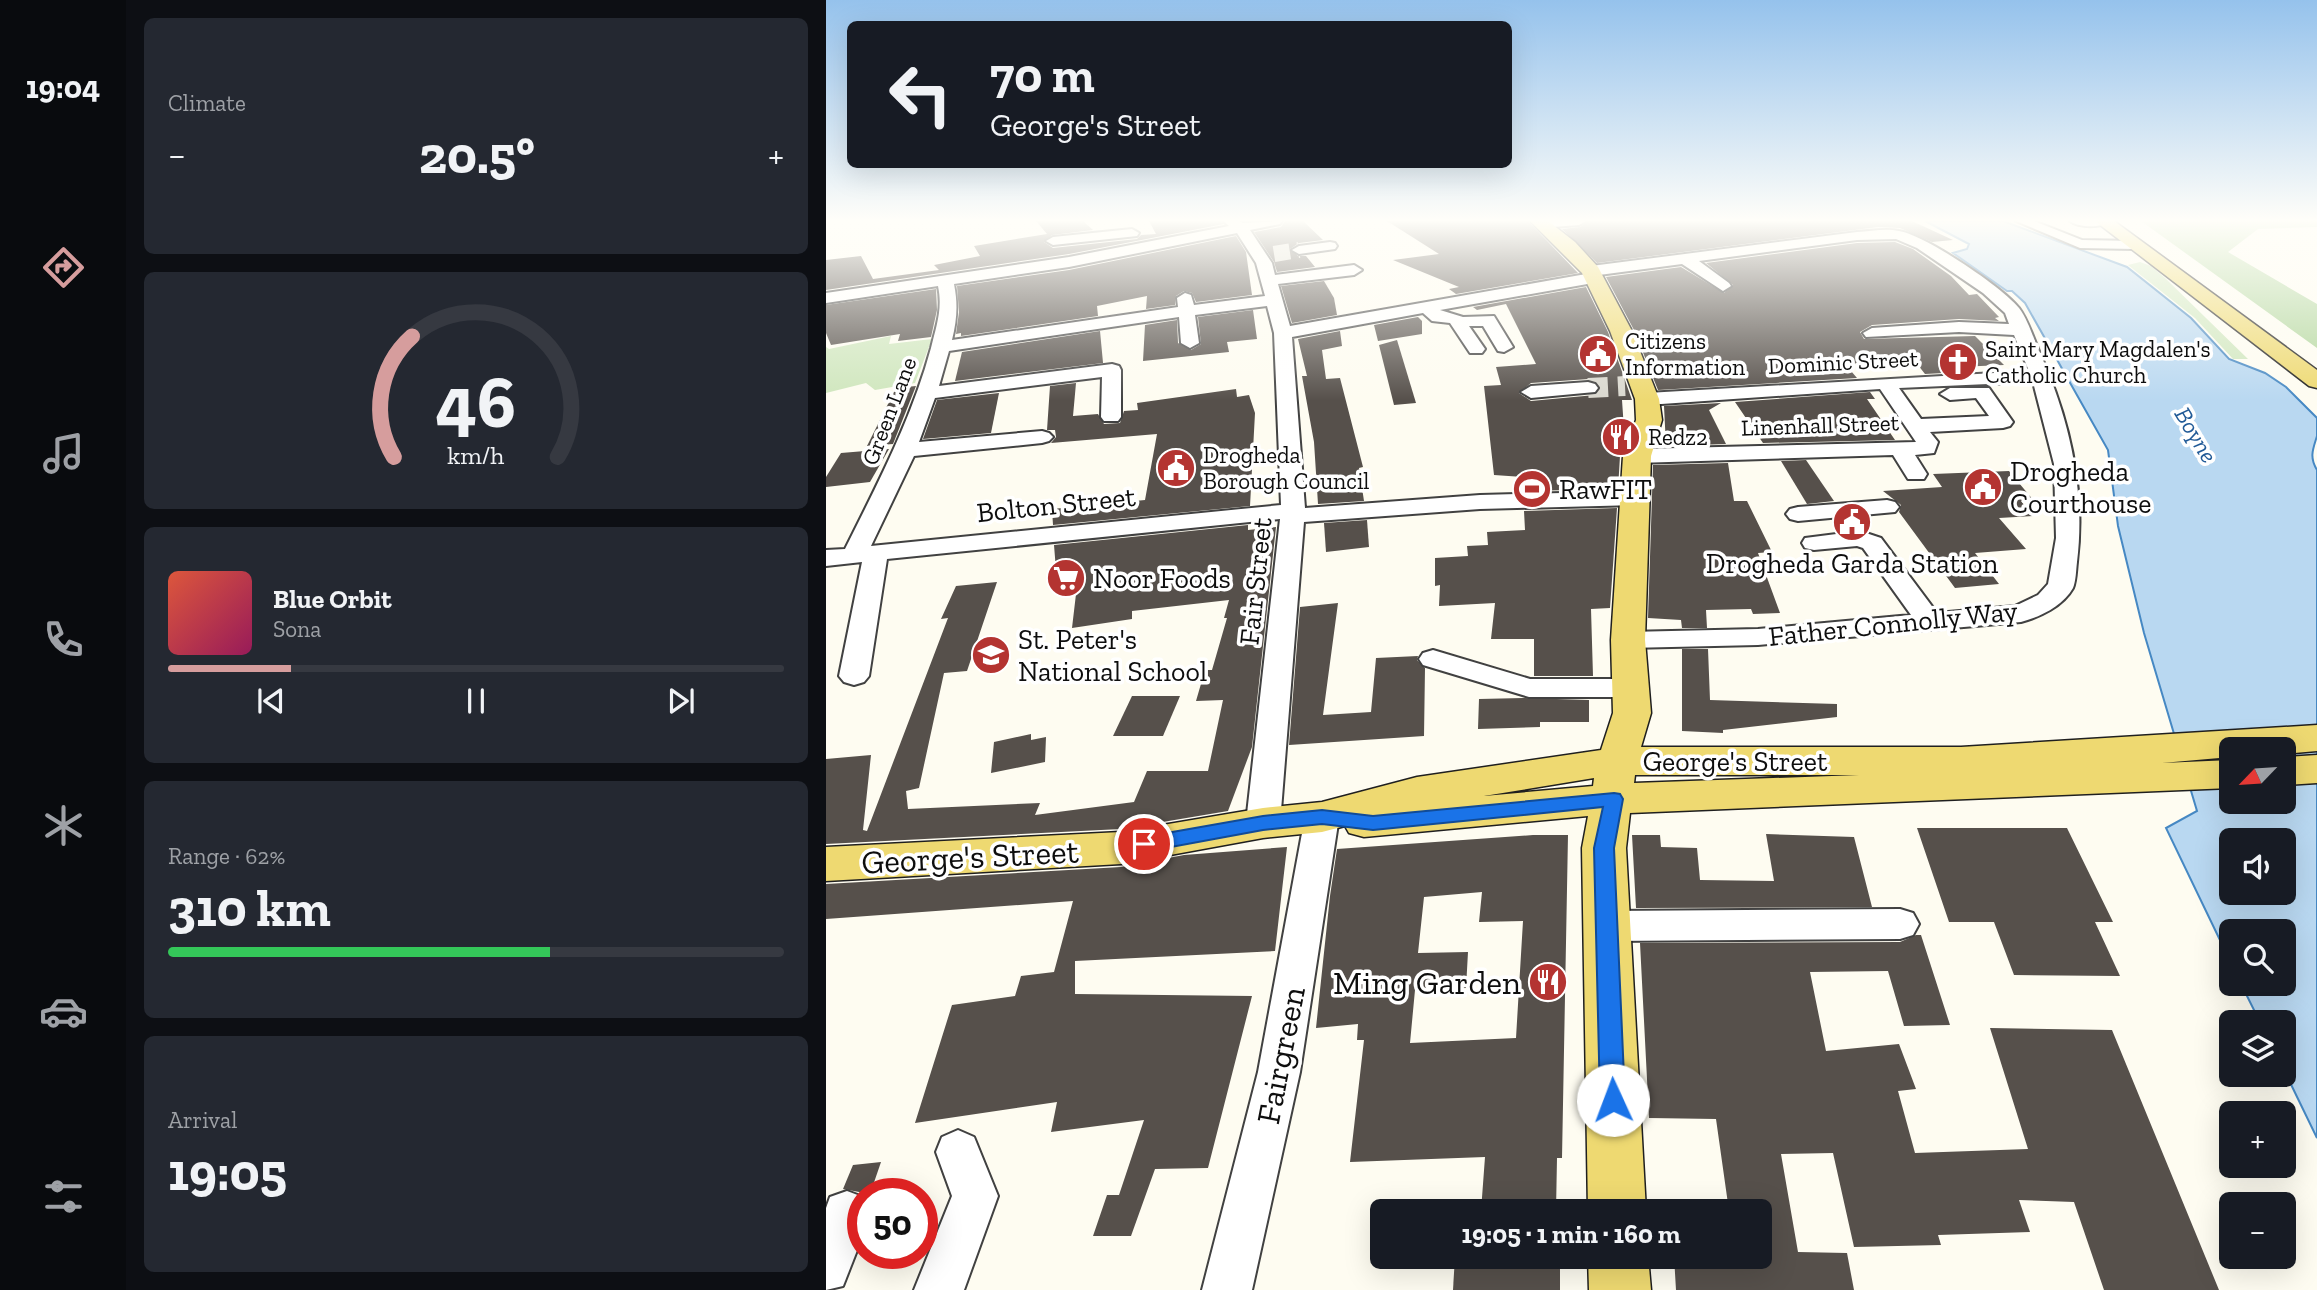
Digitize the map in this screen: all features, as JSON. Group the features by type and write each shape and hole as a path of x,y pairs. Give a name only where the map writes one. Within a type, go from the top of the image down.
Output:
{"main road":[{"path":"1595,281 1621,331 1649,420 1637,456 1628,640 1632,713 1604,848 1617,1199"},
{"path":"2183,281 2317,381"},
{"path":"2203,281 2317,363"},
{"path":"2156,765 2317,738"},
{"path":"2156,765 2219,773"},
{"name":"George's Street","path":"826,864 1121,848 1263,823 1322,817 1373,823 1616,780 2156,765"},
{"path":"2296,770 2317,769"},
{"path":"1619,1269 1620,1290"}],"street":[{"path":"826,298 936,281"},
{"name":"Green Lane","path":"854,676 865,554 906,450 948,321 949,299 944,281"},
{"name":"Fair Street","path":"1263,823 1292,513 1283,333 1270,281"},
{"path":"939,348 1120,312 1186,304 1308,281"},
{"path":"1283,333 1416,313 1563,281"},
{"path":"1716,281 1723,286"},
{"path":"1976,281 2011,311 2041,376"},
{"path":"1186,304 1190,343"},
{"path":"1120,312 1121,341"},
{"path":"1416,313 1455,318 1476,349"},
{"path":"1460,322 1488,320 1504,346"},
{"path":"1872,333 1959,327 2021,330"},
{"path":"1042,377 1046,354"},
{"path":"926,393 1112,370 1114,378 1111,417"},
{"name":"Dominic Street","path":"1638,390 1890,391 2041,376"},
{"name":"Father Connolly Way","path":"1628,640 1758,637 1930,623 2021,614 2047,601 2062,586 2068,538 2064,464 2041,376"},
{"path":"1531,392 1588,388"},
{"path":"1890,391 1982,392 2003,422 1915,426"},
{"name":"Linenhall Street","path":"1637,456 1926,448 1927,442 1890,391"},
{"path":"906,450 1042,437"},
{"path":"1900,449 1916,474"},
{"name":"Bolton Street","path":"826,558 865,554 907,541 974,535 1480,502 1637,498"},
{"path":"1798,514 1887,507"},
{"path":"1842,511 1860,538"},
{"path":"1814,543 1860,538 1872,543 1930,623"},
{"path":"1433,659 1528,688 1631,688"},
{"name":"Fairgreen","path":"1227,1290 1279,1072 1322,817"},
{"path":"1607,926 1900,925"},
{"path":"939,1290 975,1196 958,1152"},
{"path":"826,1269 847,1214"}],"green space":[{"path":"2148,281 2168,281 2248,359 2233,359 2195,318"},
{"path":"2224,281 2278,281 2317,304 2317,348"},
{"path":"891,336 889,344 932,339 915,383 875,390 866,383 826,393 826,347 829,349"}],"water":[{"name":"Boyne","path":"1993,281 2145,281 2191,318 2229,359 2265,373 2286,387 2317,418 2317,436 2312,457 2317,470 2317,1138 2292,1087 2296,1087 2296,1010 2254,1010 2247,996 2296,996 2296,919 2219,919 2219,938 2166,828 2197,811 2144,633 2118,526 2108,450 2025,303 2012,291 2007,291"}],"building":[{"path":"826,281 885,281 826,290"},
{"path":"991,281 1250,281 1252,295 1196,302 1192,293 1184,291 1176,296 1175,305 1146,309 1147,296 1097,306 1098,316 961,336 961,333 956,334 959,312 957,286"},
{"path":"1324,281 1334,298 1337,315 1292,323 1281,286"},
{"path":"1445,281 1530,281 1456,294 1449,289 1459,287"},
{"path":"1608,281 1704,281 1724,293 1733,285 1728,281 1956,281 1969,295 1977,294 1999,317 1995,318 1999,321 1959,319 1872,325 1860,332 1864,339 1975,336 2004,365 1957,367 1962,372 1925,374 1914,360 1845,364 1857,378 1658,390 1634,330"},
{"path":"1586,287 1608,332 1632,400 1622,400 1625,444 1620,456 1618,489 1523,491 1523,477 1494,475 1484,386 1501,385 1496,367 1536,364 1506,304 1477,310 1473,307","holes":["1589,379 1600,386 1595,395 1531,401 1519,393 1531,383"]},
{"path":"936,289 937,310 931,337 898,341 900,334 831,345 826,333 826,305"},
{"path":"1253,310 1257,339 1227,342 1229,352 1143,361 1145,325 1177,320 1178,343 1191,350 1201,344 1198,317"},
{"path":"1418,317 1422,321 1422,334 1378,341 1374,325"},
{"path":"1100,331 1103,363 955,381 962,352"},
{"path":"1340,331 1342,346 1322,350 1326,379 1340,378 1363,467 1359,468 1364,501 1318,504 1314,442 1302,376 1307,376 1298,339"},
{"path":"1397,340 1416,403 1394,405 1379,345"},
{"name":"Drogheda Borough Council","path":"1076,383 1073,416 1098,414 1104,424 1120,423 1124,411 1138,410 1137,403 1236,389 1237,397 1249,395 1255,413 1250,506 1053,525 1052,509 1145,500 1157,434 1051,443 1056,437 1055,430 1047,430 1050,386"},
{"path":"916,386 893,444 867,446 896,388"},
{"path":"1870,392 1875,399 1867,399 1895,440 1763,443 1735,402"},
{"path":"999,393 991,433 923,439 937,400"},
{"path":"1721,403 1709,410 1726,444 1666,446 1664,406"},
{"path":"889,449 870,482 826,487 826,477 841,453"},
{"path":"1806,460 1834,501 1807,504 1781,461"},
{"path":"1728,463 1734,501 1747,501 1772,552 1758,553 1780,613 1753,614 1751,609 1706,610 1707,628 1682,628 1681,620 1648,618 1653,465"},
{"path":"2009,471 2034,501 2021,501 2033,516 1999,518 2026,549 1975,553 1999,584 1955,588 1899,512 1901,505 1883,491 1942,487 1933,474"},
{"path":"1617,508 1610,608 1591,609 1593,676 1534,676 1534,639 1491,639 1495,603 1439,606 1440,585 1435,586 1435,558 1468,556 1467,546 1488,545 1487,532 1525,530 1524,511"},
{"path":"1367,520 1369,547 1326,552 1324,523"},
{"path":"1248,525 1248,530 1276,527 1252,747 1228,811 1121,829 826,844 826,759 871,755 863,830 867,831 948,618 941,619 956,586 997,582 967,671 944,673 919,788 906,791 908,809 1040,803 1035,815 1134,802 1147,771 1208,771 1223,700 1196,701 1205,670 1212,670 1227,618 1224,618 1229,600 1132,611 1132,619 1072,628 1076,594 1058,595 1054,545"},
{"path":"1338,603 1323,715 1371,712 1376,658 1418,656 1417,660 1425,668 1424,736 1289,745 1300,607"},
{"path":"1682,649 1708,649 1710,700 1837,704 1837,717 1723,730 1723,733 1682,731"},
{"path":"1132,696 1180,696 1163,736 1113,736"},
{"path":"1479,699 1589,700 1589,722 1540,722 1540,727 1478,729"},
{"path":"1031,734 1031,740 1046,737 1045,762 991,773 994,742"},
{"path":"1917,828 2067,828 2113,922 2095,922 2120,976 2014,975 1994,922 1949,922"},
{"path":"1766,834 1854,837 1872,907 1636,908 1632,835 1660,835 1661,847 1697,848 1700,880 1774,881"},
{"path":"1533,835 1568,835 1562,1158 1557,1158 1556,1199 1482,1199 1485,1157 1350,1162 1364,1040 1357,1040 1358,1024 1316,1028 1337,849","holes":["1482,892 1479,922 1523,921 1516,1038 1410,1043 1415,990 1466,988 1468,952 1418,953 1424,897"]},
{"path":"1287,847 1275,951 1075,961 1075,994 1252,996 1208,1168 1155,1169 1131,1236 1093,1236 1107,1195 1119,1195 1144,1120 1051,1132 1057,1102 915,1123 952,1005 1015,996 1021,976 1054,972 1073,901 826,919 826,884 1121,867 1184,855"},
{"path":"1921,935 1950,1025 1904,1026 1888,971 1810,972 1826,1051 1899,1044 1916,1089 1898,1091 1915,1153 2028,1149 1990,1028 2112,1030 2219,1290 2104,1290 2074,1202 2019,1200 2030,1232 1938,1235 1941,1245 1854,1247 1833,1153 1781,1154 1798,1252 1847,1253 1854,1290 1676,1290 1675,1269 1772,1269 1772,1199 1727,1199 1716,1119 1649,1118 1640,943 1900,942"},
{"path":"881,1162 876,1178 848,1178 853,1165"},
{"path":"1454,1269 1560,1269 1560,1290 1453,1290"}],"tunnel":[{"path":"1588,388 1625,386"}],"place":[{"name":"Citizens Information","path":"1598,354"},
{"name":"Saint Mary Magdalen's Catholic Church","path":"1958,362"},
{"name":"Redz2","path":"1621,437"},
{"name":"Drogheda Borough Council","path":"1176,468"},
{"name":"Drogheda Courthouse","path":"1983,487"},
{"name":"RawFIT","path":"1532,489"},
{"name":"Drogheda Garda Station","path":"1852,522"},
{"name":"Noor Foods","path":"1066,578"},
{"name":"St. Peter's National School","path":"991,655"},
{"name":"Ming Garden","path":"1548,982"}],"route":[{"path":"1144,844 1263,823 1322,817 1373,823 1614,799 1604,848 1613,1100"}]}
